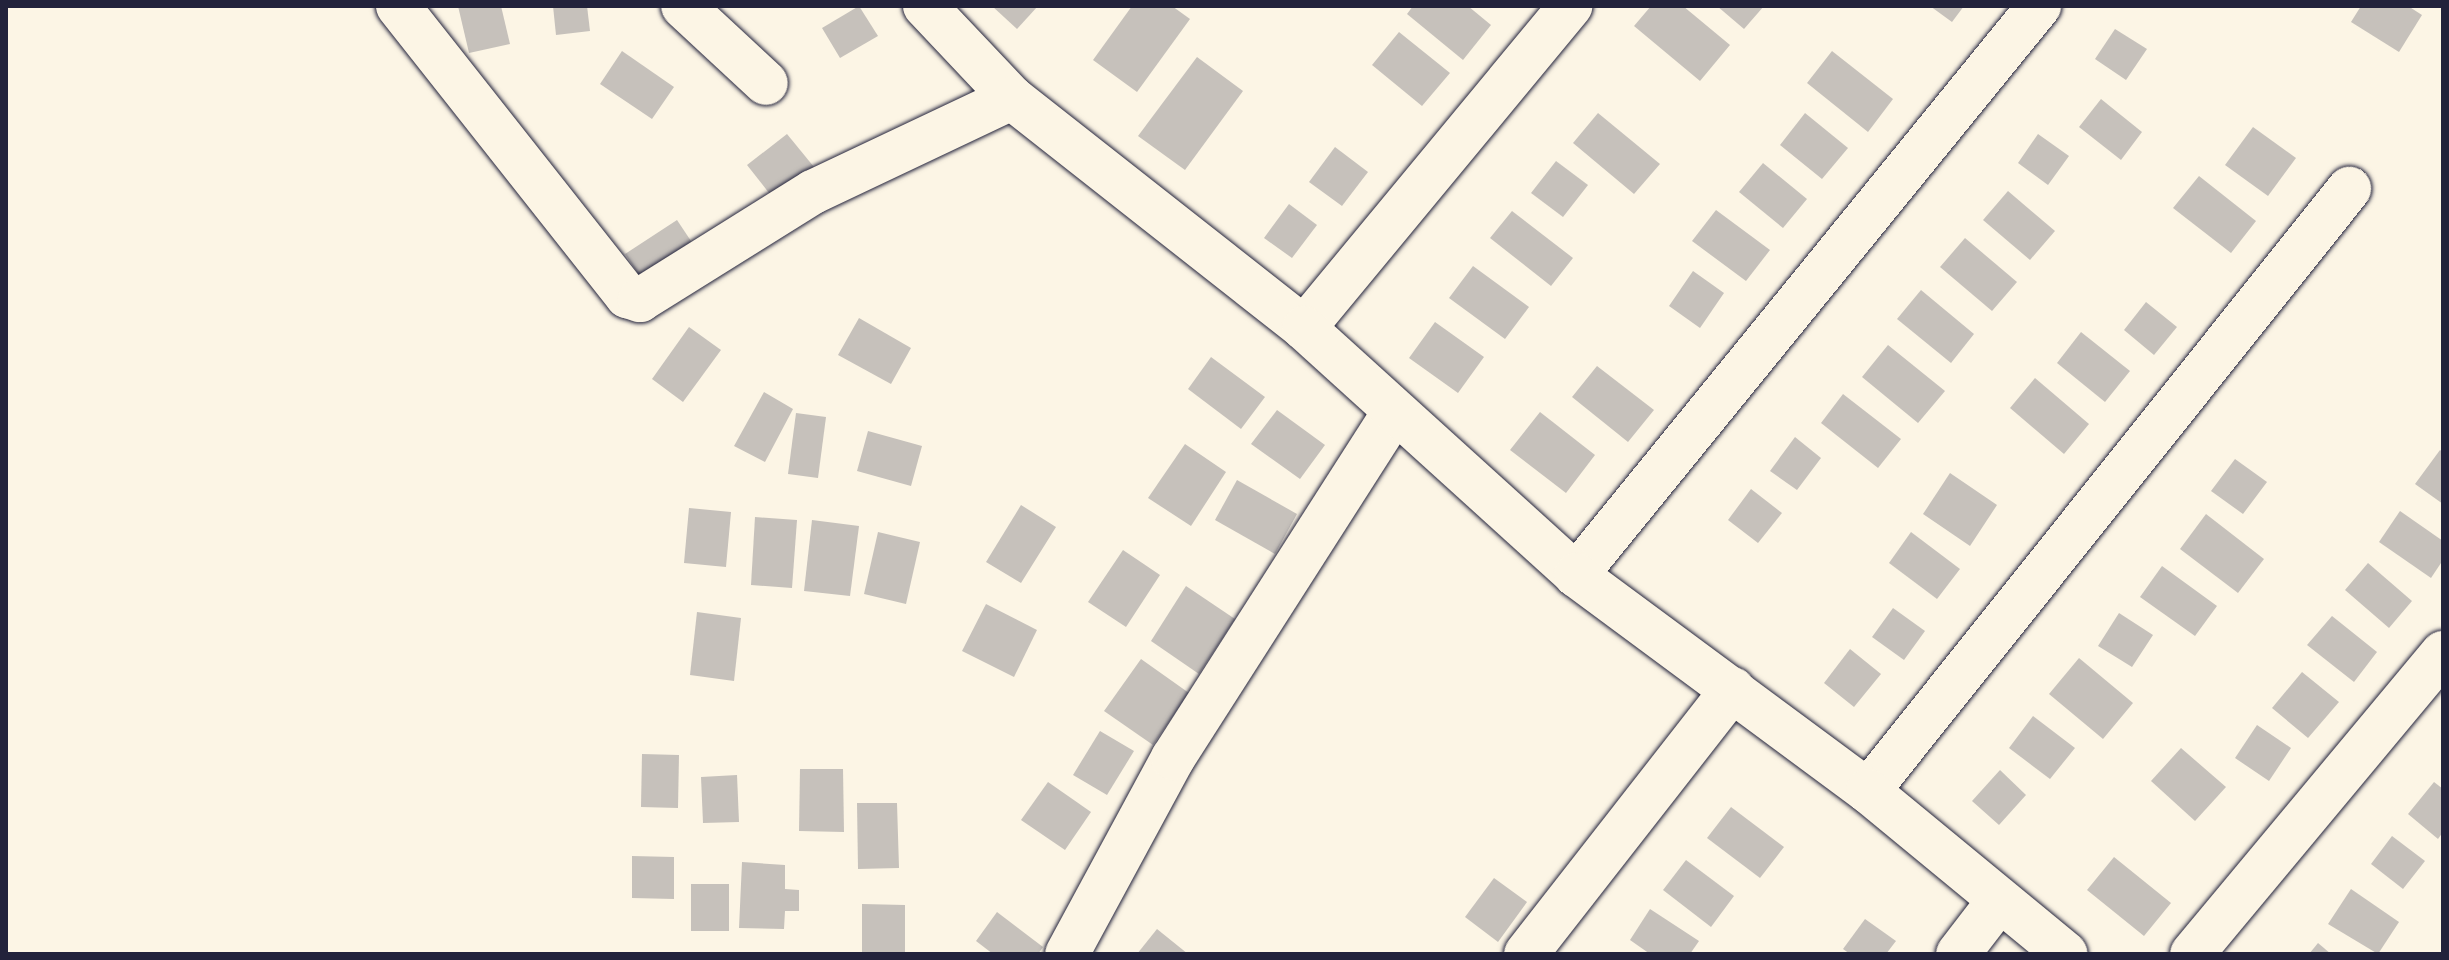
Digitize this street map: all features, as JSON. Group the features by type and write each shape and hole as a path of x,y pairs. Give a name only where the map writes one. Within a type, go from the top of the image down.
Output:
{"street":[{"path":"398,6 627,296 640,300 813,192 1012,98"},
{"path":"683,6 766,83"},
{"path":"925,6 1012,98 1304,328 1394,413 1576,575 1868,791 1998,902 2066,954"},
{"path":"1304,328 1570,6"},
{"path":"1576,575 2039,6"},
{"path":"1868,791 2349,189"},
{"path":"1067,954 1173,758 1394,413"},
{"path":"2192,954 2443,653"},
{"path":"1526,954 1733,689"},
{"path":"1958,954 1998,902"}],"building":[{"path":"458,6 501,6 510,44 469,53"},
{"path":"553,6 587,6 590,31 556,35"},
{"path":"859,6 878,36 840,58 822,28"},
{"path":"992,6 1038,6 1017,29"},
{"path":"1132,6 1172,6 1190,19 1137,92 1093,60"},
{"path":"1413,6 1468,6 1491,25 1463,60 1407,14"},
{"path":"1651,6 1683,6 1730,45 1700,81 1634,26"},
{"path":"1717,6 1764,6 1744,29"},
{"path":"1930,6 1964,6 1952,22"},
{"path":"2361,6 2408,6 2422,15 2399,52 2351,22"},
{"path":"2115,29 2147,49 2126,80 2095,59"},
{"path":"1399,32 1450,73 1422,106 1372,65"},
{"path":"622,51 674,87 652,119 600,84"},
{"path":"1832,51 1893,99 1868,132 1807,83"},
{"path":"1197,57 1243,91 1185,170 1138,136"},
{"path":"2101,99 2142,132 2121,160 2079,127"},
{"path":"1598,113 1660,164 1634,194 1573,143"},
{"path":"1805,113 1848,148 1822,179 1780,145"},
{"path":"2253,127 2296,158 2268,196 2225,165"},
{"path":"787,134 814,167 773,198 747,165"},
{"path":"2038,134 2069,156 2048,185 2018,163"},
{"path":"1335,147 1368,172 1342,206 1309,182"},
{"path":"1556,161 1588,185 1563,217 1531,193"},
{"path":"1763,163 1807,199 1783,228 1739,192"},
{"path":"2199,176 2256,221 2231,253 2173,208"},
{"path":"2008,191 2055,231 2030,260 1983,220"},
{"path":"1289,204 1317,225 1292,258 1264,238"},
{"path":"1716,210 1770,250 1746,281 1692,241"},
{"path":"1512,211 1573,258 1551,286 1490,238"},
{"path":"677,220 699,253 647,287 625,254"},
{"path":"1965,238 2017,282 1992,311 1940,267"},
{"path":"1473,266 1529,307 1505,339 1449,298"},
{"path":"1693,271 1724,293 1700,328 1669,306"},
{"path":"1921,290 1974,334 1951,363 1897,319"},
{"path":"2146,302 2177,327 2154,355 2124,330"},
{"path":"859,318 911,348 891,384 838,355"},
{"path":"1435,322 1484,357 1458,393 1409,358"},
{"path":"689,327 721,350 683,402 652,379"},
{"path":"2081,332 2130,371 2105,402 2057,363"},
{"path":"1888,345 1945,391 1918,423 1862,377"},
{"path":"1211,357 1265,397 1241,429 1188,389"},
{"path":"1597,366 1654,410 1628,442 1572,397"},
{"path":"2035,378 2089,424 2064,454 2010,408"},
{"path":"764,392 793,409 765,462 734,446"},
{"path":"1843,394 1901,439 1878,468 1821,423"},
{"path":"1277,410 1325,445 1300,479 1251,444"},
{"path":"1540,412 1595,455 1566,493 1510,450"},
{"path":"796,413 826,417 818,478 788,474"},
{"path":"868,431 922,446 911,486 857,471"},
{"path":"1795,437 1821,458 1797,490 1770,471"},
{"path":"1185,444 1226,472 1191,526 1148,498"},
{"path":"2440,450 2443,452 2443,504 2415,484"},
{"path":"2235,459 2267,482 2243,514 2211,491"},
{"path":"1950,473 1997,505 1970,546 1923,514"},
{"path":"1237,480 1297,514 1275,554 1215,520"},
{"path":"1751,489 1782,513 1758,543 1728,520"},
{"path":"1021,505 1056,527 1021,583 986,562"},
{"path":"689,508 731,512 726,567 684,563"},
{"path":"2400,511 2443,541 2443,560 2431,578 2379,542"},
{"path":"2206,514 2264,559 2238,593 2180,549"},
{"path":"755,517 797,520 792,588 751,585"},
{"path":"812,520 859,526 850,596 804,591"},
{"path":"878,532 920,542 906,604 864,594"},
{"path":"1911,532 1960,569 1937,599 1889,563"},
{"path":"1123,550 1160,575 1126,627 1088,602"},
{"path":"2368,563 2412,601 2389,628 2345,590"},
{"path":"2162,566 2217,606 2195,636 2140,597"},
{"path":"1186,586 1235,619 1199,674 1151,641"},
{"path":"986,604 1037,630 1014,677 962,651"},
{"path":"1893,608 1925,631 1904,660 1872,637"},
{"path":"697,612 741,618 734,681 690,675"},
{"path":"2119,613 2153,635 2132,667 2098,646"},
{"path":"2332,616 2377,652 2354,682 2307,645"},
{"path":"1850,649 1881,674 1854,707 1824,683"},
{"path":"2079,658 2133,703 2103,739 2049,694"},
{"path":"1141,659 1189,693 1153,745 1104,711"},
{"path":"2302,672 2339,702 2308,738 2272,708"},
{"path":"2033,716 2075,748 2050,779 2009,748"},
{"path":"2257,725 2291,748 2269,781 2235,758"},
{"path":"1100,731 1134,751 1107,795 1073,775"},
{"path":"2181,748 2226,787 2195,821 2151,781"},
{"path":"642,754 679,755 678,808 641,807"},
{"path":"800,769 843,769 844,832 799,831"},
{"path":"2000,770 2026,795 1999,825 1972,801"},
{"path":"737,775 739,822 703,823 701,777"},
{"path":"1048,782 1091,812 1065,850 1021,820"},
{"path":"2434,782 2443,789 2443,832 2438,839 2408,814"},
{"path":"857,803 897,803 899,868 858,869"},
{"path":"1731,807 1784,847 1760,878 1707,838"},
{"path":"2392,836 2425,861 2403,889 2371,864"},
{"path":"632,856 674,857 674,899 632,898"},
{"path":"2114,857 2171,903 2144,936 2087,890"},
{"path":"1686,860 1734,896 1711,927 1663,890"},
{"path":"742,862 785,865 785,889 799,890 799,911 785,911 784,929 739,928"},
{"path":"1494,878 1527,902 1498,942 1465,917"},
{"path":"691,884 729,884 729,931 691,931"},
{"path":"2351,889 2399,922 2378,954 2328,924"},
{"path":"862,904 905,905 905,954 862,954"},
{"path":"1650,909 1699,941 1690,954 1650,954 1630,940"},
{"path":"997,912 1043,947 1038,954 993,954 976,941"},
{"path":"1865,919 1896,941 1886,954 1850,954 1843,949"},
{"path":"1157,929 1188,954 1137,954"},
{"path":"2318,943 2331,954 2309,954"}]}
